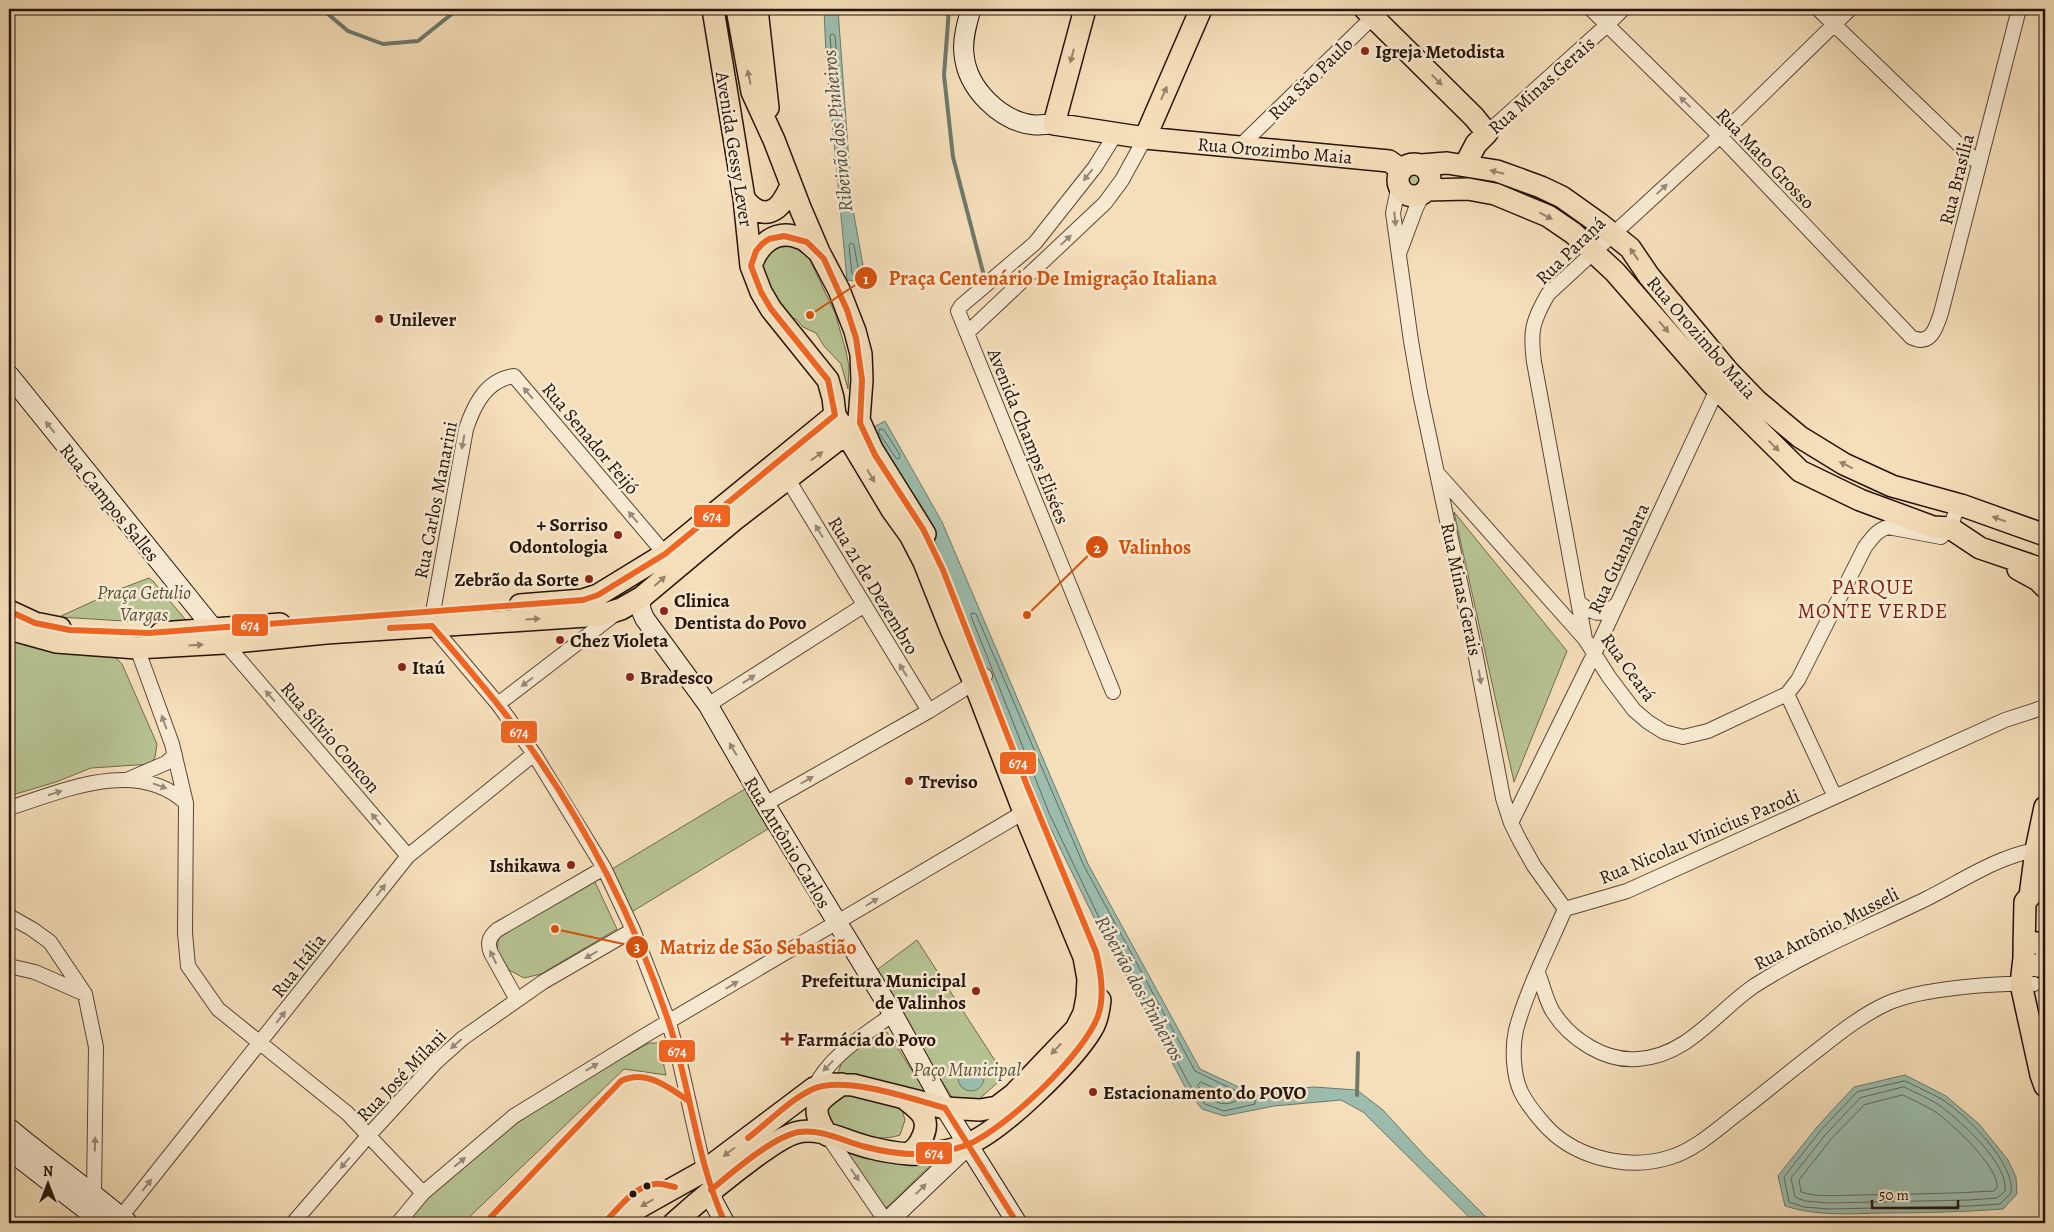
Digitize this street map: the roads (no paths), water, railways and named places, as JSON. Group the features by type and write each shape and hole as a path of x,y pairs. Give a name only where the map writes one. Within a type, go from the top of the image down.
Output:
{"main road":[{"name":"Avenida Gessy Lever","path":"713,9 744,198 751,266 760,292 771,309 828,380 833,398 834,415"},
{"name":"Avenida Gessy Lever","path":"737,9 752,92 774,140 791,186 839,290 859,346 862,380 852,427"},
{"path":"757,9 757,22 774,140"},
{"path":"970,9 964,54 971,80 984,98 999,111 1034,125 1054,124 1085,9"},
{"path":"1145,138 1201,9"},
{"path":"1373,12 1474,117 1487,133"},
{"name":"Rua Orozimbo Maia","path":"1054,124 1145,138 1389,161 1407,173 1447,163 1497,171 1541,187 1562,197 1630,248 1649,276 1727,370 1757,401 1820,451 1892,486 1961,505 2045,535"},
{"name":"Rua Minas Gerais","path":"1465,166 1476,144 1487,133"},
{"path":"1465,166 1468,189"},
{"path":"1407,173 1429,173 1430,178 1425,191"},
{"name":"Rua Orozimbo Maia","path":"1407,173 1405,192 1414,196 1425,191 1468,189 1495,194 1548,216 1573,233 1596,253 1631,290 1717,389 1800,471 1860,500 1933,526 1950,528"},
{"path":"744,198 752,208 768,212 776,209 791,186"},
{"path":"751,266 762,244 772,238 785,235 800,238 820,252"},
{"name":"Rua Campos Salles","path":"9,377 219,635"},
{"path":"433,619 588,623 602,615 621,610 642,597 671,571 781,470 834,415 852,427 892,510 910,535 924,562 952,632 979,679 1096,952 1101,970 1098,1015 1093,1029 1071,1056 1009,1118 968,1145 886,1223"},
{"path":"9,611 35,623 88,631 219,635 326,633 583,600 598,594 665,554 781,470 852,427"},
{"path":"1950,528 1980,548 2038,580 2045,587"},
{"path":"1980,548 2045,570"},
{"path":"598,594 621,610 645,619"},
{"name":"Rua Antônio Carlos","path":"642,597 640,603 645,619 708,705 765,804 893,1014 945,1108 1017,1223"},
{"path":"9,630 56,642 137,648 219,635"},
{"path":"674,1223 707,1181 814,1088 832,1084 854,1085 945,1108 980,1110 997,1107 1014,1094 1076,1029 1084,1013 1088,979 1084,957 1024,812 979,679"},
{"path":"2045,811 2036,850 2030,896 2035,903 2036,963 2028,1013 2045,1086"},
{"path":"828,1135 817,1119 817,1110 824,1097 842,1084"},
{"path":"903,1098 921,1112 926,1121 926,1129 919,1145 908,1154"},
{"path":"9,1128 37,1152 94,1193 122,1221"},
{"path":"622,1223 636,1209 707,1181 796,1132 808,1131 871,1148 908,1154 934,1153 968,1145"},
{"path":"9,1150 95,1220"},
{"path":"707,1181 725,1223"}],"street":[{"name":"Rua Mato Grosso","path":"1591,9 1720,136 1911,337"},
{"name":"Rua Minas Gerais","path":"1487,133 1623,9"},
{"path":"1818,9 1979,164"},
{"name":"Rua Paraná","path":"1585,639 1557,494 1531,336 1536,315 1548,294 1596,253 1613,234 1720,136 1850,9"},
{"name":"Rua Brasília","path":"1911,337 1919,340 1926,339 1935,331 2019,9"},
{"name":"Rua São Paulo","path":"1239,147 1373,12"},
{"name":"Avenida Champs Elisées","path":"1113,692 958,311 960,306 1035,243 1095,167 1115,134"},
{"path":"967,333 1105,203 1122,180 1145,138"},
{"name":"Rua Minas Gerais","path":"1407,173 1393,213 1399,254 1420,393 1439,475 1496,766 1503,798 1511,822 1534,866 1565,909"},
{"name":"Rua Minas Gerais","path":"1399,254 1416,208 1425,191"},
{"name":"Rua Guanabara","path":"1511,822 1594,654 1727,370"},
{"name":"Rua Senador Feijó","path":"481,397 499,380 514,376 665,554"},
{"name":"Rua Carlos Manarini","path":"433,619 466,429 471,413 481,397"},
{"name":"Rua 21 de Dezembro","path":"781,470 929,711"},
{"name":"Rua Ceará","path":"1439,475 1585,639 1609,678 1641,716 1664,732 1682,737 1708,731 1787,694"},
{"path":"1835,797 1787,694 1798,680 1865,547 1873,536 1881,529 1888,527 1941,537 1950,528 1955,514 1961,505"},
{"path":"1578,602 1590,612 1598,613 1608,612 1617,604"},
{"path":"708,705 863,606"},
{"path":"433,619 534,754 604,868 633,930 669,1023 707,1181"},
{"path":"498,704 588,623"},
{"name":"Rua Sílvio Concon","path":"219,635 408,856"},
{"path":"137,648 176,755 186,803 185,933 188,966 218,1009 259,1044 347,1113 423,1193"},
{"path":"765,804 929,711 979,679"},
{"name":"Rua Nicolau Vinicius Parodi","path":"1565,909 1627,891 2005,720 2045,707"},
{"name":"Rua Itália","path":"122,1221 408,856 534,754"},
{"path":"129,780 166,763 176,755"},
{"path":"9,808 80,785 98,781 129,780 152,783 174,791 186,803"},
{"path":"398,1223 423,1193 514,1116 593,1066 669,1023 948,855 1024,812"},
{"name":"Rua Antônio Musseli","path":"1538,973 1552,1010 1566,1029 1593,1048 1613,1057 1638,1060 1662,1055 1687,1043 1712,1019 1753,987 1805,956 1926,899 1996,863 2016,854 2036,850"},
{"path":"516,1000 491,954 488,945 490,936 497,930 604,868"},
{"path":"1565,909 1516,1032 1514,1065 1520,1092 1534,1113 1555,1136 1585,1153 1610,1161 1638,1164 1671,1157 1702,1141 1831,1040 1870,1012 1887,1003 1910,996 1953,989 2036,963"},
{"path":"9,916 50,942 85,994 96,1047 94,1193"},
{"name":"Rua José Milani","path":"293,1223 369,1135 436,1062 463,1038 543,982 633,930"},
{"path":"9,966 35,972 85,994"},
{"path":"814,1088 821,1073 830,1062 893,1014"},
{"path":"828,1135 886,1223"}],"water":[{"name":"Ribeirão dos Pinheiros","path":"824,9 838,9 852,204 866,282 847,280 826,56"},
{"name":"Ribeirão dos Pinheiros","path":"885,421 942,522 1088,864 1200,1069 1258,1096 1271,1096 1278,1090 1314,1087 1357,1090 1383,1110 1425,1156 1492,1223 1475,1223 1363,1112 1341,1100 1274,1106 1224,1116 1202,1109 1185,1087 1123,969 1098,926 1044,815 929,526 870,429"},
{"path":"971,1065 980,1069 984,1078 980,1087 971,1091 962,1087 958,1078 962,1069"},
{"path":"1905,1075 1946,1096 1979,1124 2008,1160 2016,1177 2017,1194 2003,1209 1972,1211 1832,1214 1785,1206 1778,1176 1817,1127 1854,1087"}],"waterway":[{"path":"322,9 348,31 383,44 418,41 458,9"},
{"path":"949,9 944,75 953,157 983,272"},
{"path":"1357,1095 1358,1053"}],"place":[{"name":"Igreja Metodista","path":"1365,51"},
{"name":"Praça Centenário De Imigração Italiana","path":"810,315"},
{"name":"Unilever","path":"379,319"},
{"name":"+ Sorriso Odontologia","path":"618,535"},
{"name":"Zebrão da Sorte","path":"589,579"},
{"name":"Clinica Dentista do Povo","path":"664,611"},
{"name":"Valinhos","path":"1027,615"},
{"name":"Chez Violeta","path":"560,640"},
{"name":"Itaú","path":"402,667"},
{"name":"Bradesco","path":"630,677"},
{"name":"Treviso","path":"909,781"},
{"name":"Ishikawa","path":"571,865"},
{"name":"Matriz de São Sebastião","path":"555,929"},
{"name":"Prefeitura Municipal de Valinhos","path":"976,991"},
{"name":"Farmácia do Povo","path":"787,1039"},
{"name":"Estacionamento do POVO","path":"1093,1092"}],"district":[{"name":"PARQUE MONTE VERDE","path":"1873,599"}],"park label":[{"name":"Praça Getulio Vargas","path":"144,603"},
{"name":"Paço Municipal","path":"967,1069"}]}
